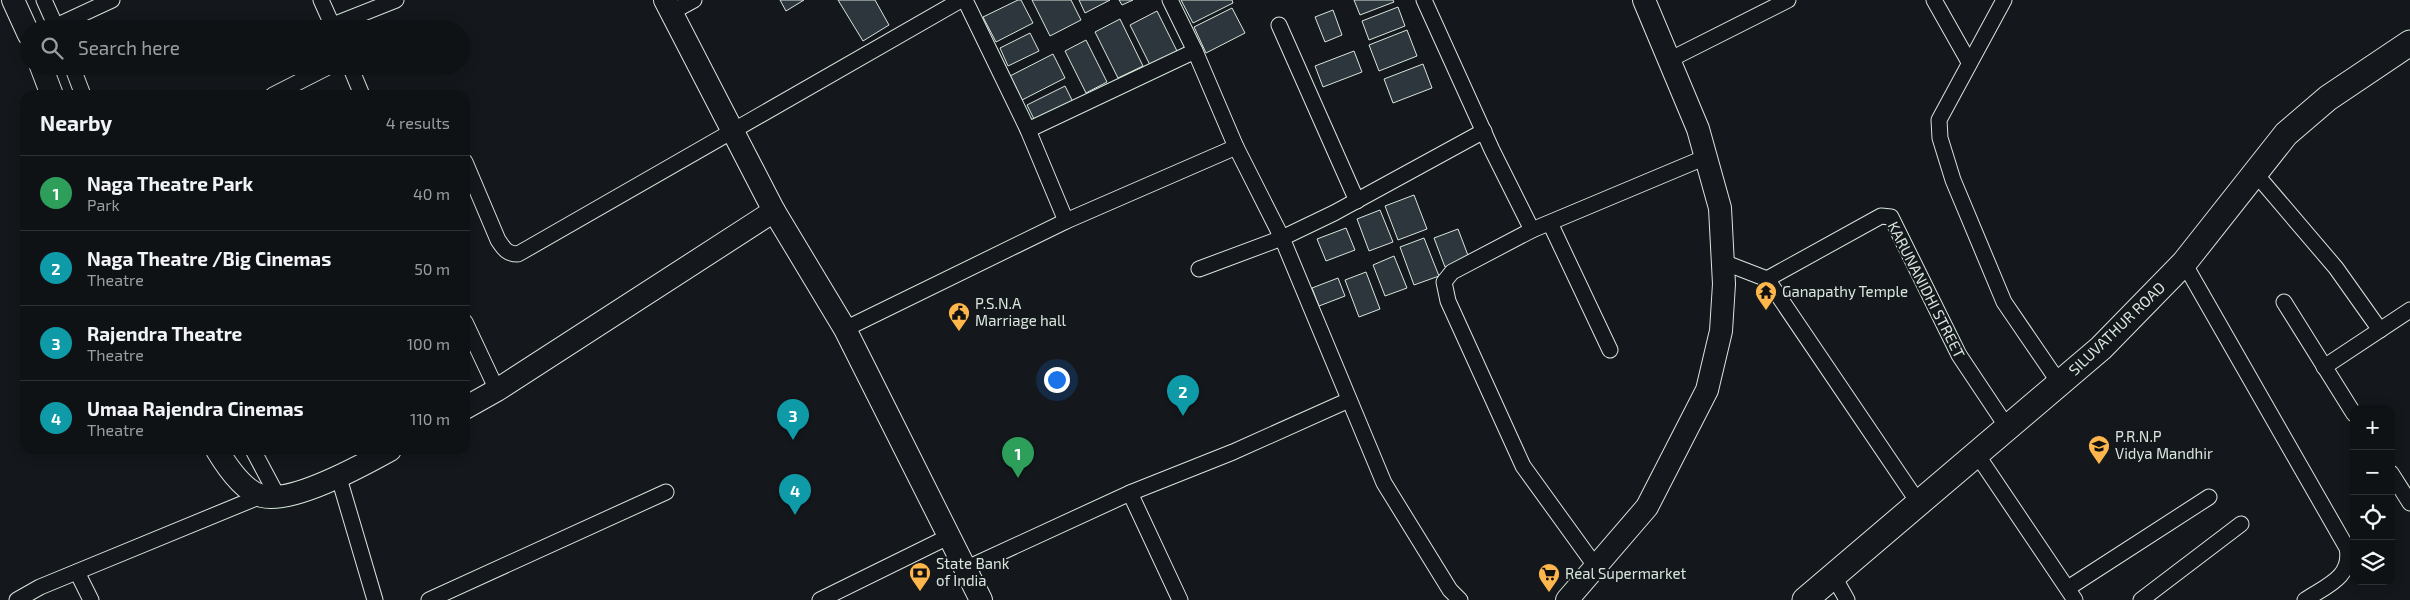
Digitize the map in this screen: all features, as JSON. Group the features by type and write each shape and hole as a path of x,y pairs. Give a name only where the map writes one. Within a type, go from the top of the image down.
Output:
{"main road":[{"name":"SILUVATHUR ROAD","path":"1805,600 1832,575 2101,348 2184,263 2286,134 2328,98 2410,43"}],"street":[{"path":"14,0 23,20"},
{"path":"44,0 54,20"},
{"path":"71,20 112,0"},
{"path":"321,0 331,20"},
{"path":"350,20 396,0"},
{"path":"694,0 669,6 774,211 845,329 981,600"},
{"path":"470,174 498,240 504,249 511,254 518,254 963,0 1028,130 1066,221"},
{"path":"1170,0 1195,51 1236,147 1282,238 1384,483 1450,590 1460,600"},
{"path":"1424,0 1532,230"},
{"path":"1567,600 1647,507 1707,390 1721,331 1723,262 1720,208 1698,130 1644,0"},
{"path":"1669,60 1788,0"},
{"path":"1934,0 1969,62"},
{"path":"2004,0 1939,120 1940,138 1953,180 2004,302 2013,318 2060,384"},
{"path":"1279,24 1357,201"},
{"path":"1028,130 1195,51"},
{"path":"44,75 50,90"},
{"path":"76,75 82,90"},
{"path":"283,90 312,75"},
{"path":"354,75 360,90"},
{"path":"1199,269 1282,238 1357,201 1484,131"},
{"path":"845,329 1066,221 1236,147"},
{"path":"1596,567 1523,466 1448,301 1444,282 1452,272 1532,230 1706,157"},
{"path":"2255,173 2336,268 2380,330"},
{"path":"470,405 497,390 774,211"},
{"name":"KARUNANIDHI STREET","path":"1767,278 1881,216 1891,217 1959,355 2006,428"},
{"path":"1550,223 1610,350"},
{"path":"1723,262 1767,278 1918,502"},
{"path":"2184,263 2346,548 2349,559 2345,571 2336,580 2305,600"},
{"path":"2284,302 2350,408"},
{"path":"2324,367 2410,310"},
{"path":"470,333 497,390"},
{"path":"965,569 1130,493 1234,452 1349,400"},
{"path":"1976,453 2014,512 2072,594 2209,497"},
{"path":"220,455 227,466 246,486 270,497"},
{"path":"255,455 270,497"},
{"path":"17,600 76,572 270,497 339,478 381,455"},
{"path":"339,478 371,599"},
{"path":"2395,479 2410,503"},
{"path":"430,600 666,492"},
{"path":"1130,493 1180,600"},
{"path":"2141,600 2241,524"},
{"path":"820,600 950,536"},
{"path":"76,572 91,600"},
{"path":"1832,575 1847,600"}],"building":[{"path":"780,0 804,0 786,11"},
{"path":"838,0 875,0 889,25 863,41"},
{"path":"1021,0 1033,23 996,42 983,17"},
{"path":"1032,0 1071,0 1081,20 1050,36"},
{"path":"1079,0 1110,0 1085,13"},
{"path":"1119,0 1133,0 1122,5"},
{"path":"1181,0 1232,0 1233,3 1193,23"},
{"path":"1354,0 1393,0 1394,2 1360,15"},
{"path":"1398,7 1405,26 1369,40 1362,21"},
{"path":"1232,8 1245,33 1206,53 1194,27"},
{"path":"1333,10 1342,35 1325,42 1315,17"},
{"path":"1157,11 1177,51 1150,65 1130,25"},
{"path":"1120,19 1143,66 1118,78 1095,32"},
{"path":"1407,30 1417,56 1379,71 1369,45"},
{"path":"1030,33 1039,51 1008,66 1000,48"},
{"path":"1086,40 1107,82 1086,93 1065,51"},
{"path":"1354,51 1362,72 1323,87 1315,66"},
{"path":"1053,54 1065,78 1022,100 1010,76"},
{"path":"1423,64 1432,88 1393,103 1384,79"},
{"path":"1065,86 1073,102 1035,121 1027,105"},
{"path":"1414,195 1427,229 1398,240 1385,206"},
{"path":"1380,210 1393,242 1369,251 1357,219"},
{"path":"1346,228 1355,250 1326,261 1317,239"},
{"path":"1458,229 1469,258 1445,267 1434,238"},
{"path":"1424,238 1439,276 1414,285 1400,247"},
{"path":"1394,256 1407,288 1385,296 1373,265"},
{"path":"1366,272 1380,309 1359,317 1345,280"},
{"path":"1338,278 1345,296 1319,306 1312,288"}],"place":[{"name":"Ganapathy Temple","path":"1766,311"},
{"name":"P.S.N.A Marriage hall","path":"959,332"},
{"name":"Naga Theatre /Big Cinemas","path":"1183,416"},
{"name":"Rajendra Theatre","path":"793,440"},
{"name":"P.R.N.P Vidya Mandhir","path":"2099,465"},
{"name":"Naga Theatre Park","path":"1018,478"},
{"name":"Umaa Rajendra Cinemas","path":"795,515"},
{"name":"State Bank of India","path":"920,592"},
{"name":"Real Supermarket","path":"1549,593"}]}
